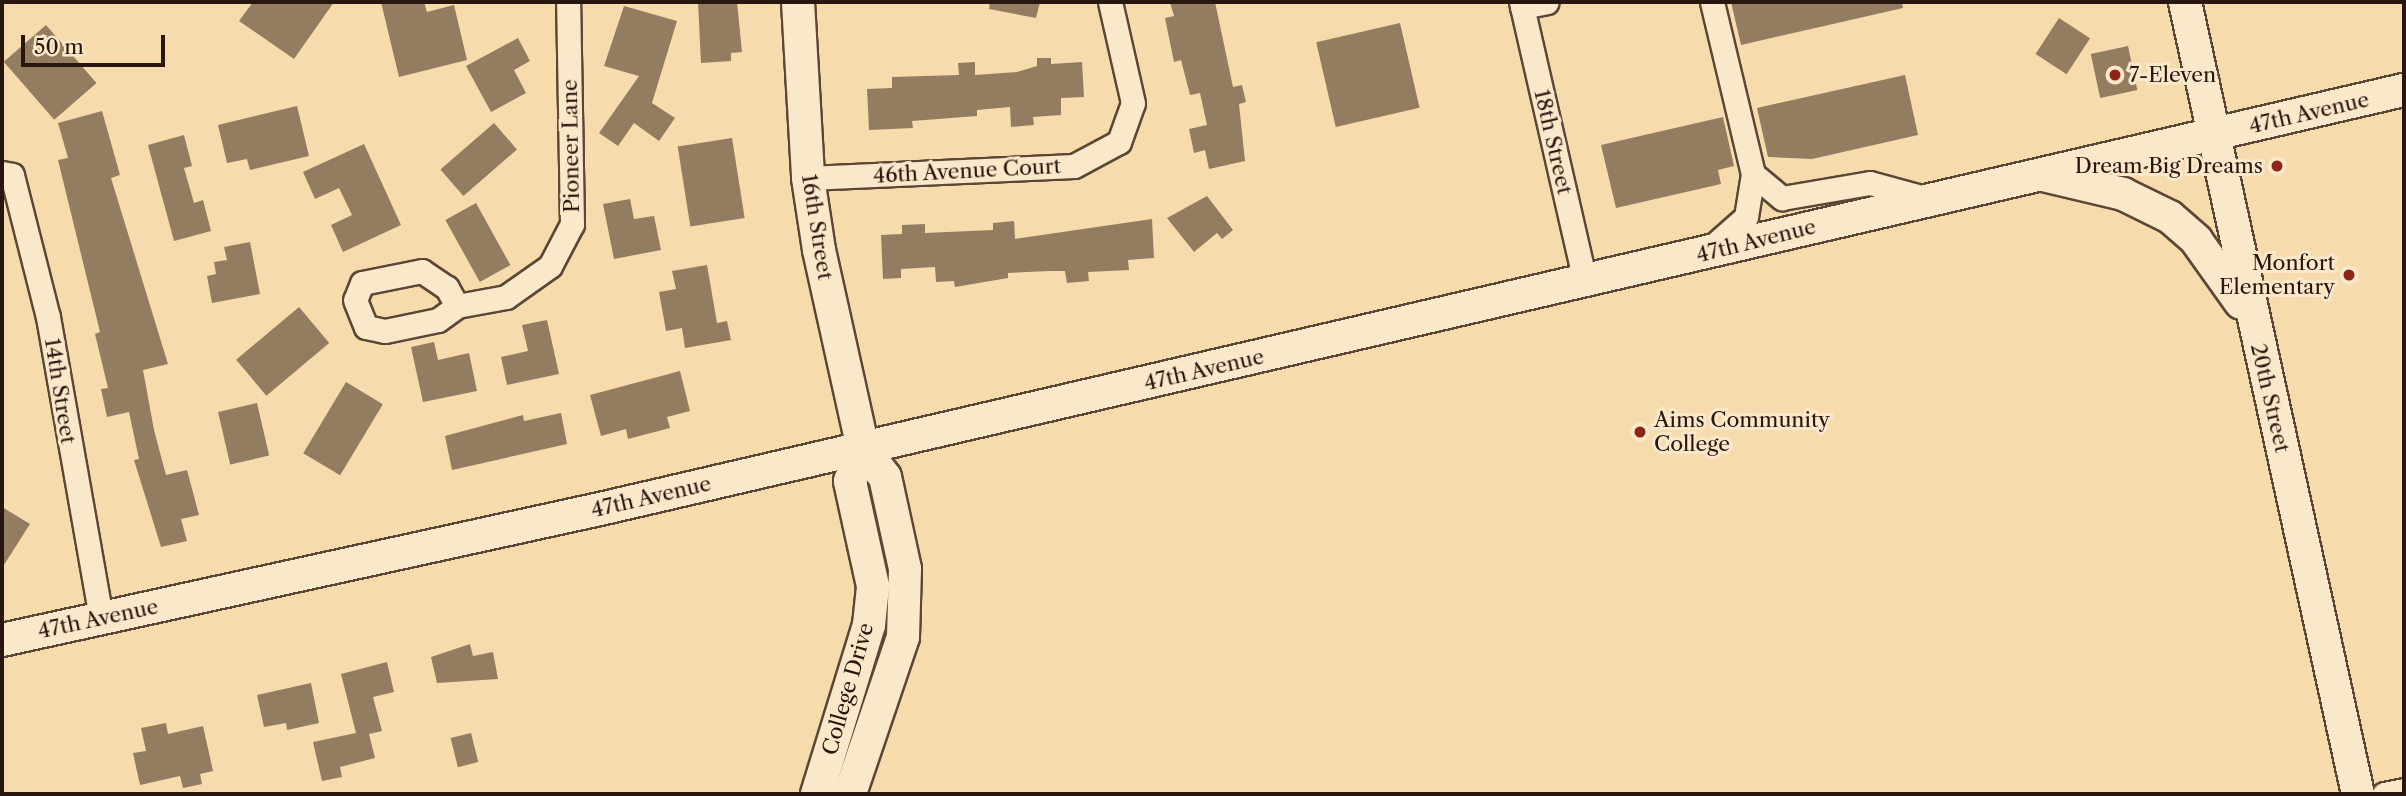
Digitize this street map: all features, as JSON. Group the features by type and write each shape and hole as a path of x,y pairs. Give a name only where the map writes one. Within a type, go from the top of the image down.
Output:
{"main road":[{"name":"16th Street","path":"798,2 808,178 863,448"},
{"name":"20th Street","path":"2185,2 2358,794"},
{"name":"47th Avenue","path":"2,640 863,448 2404,90"},
{"path":"2039,174 2123,194 2170,217 2219,267 2253,323"},
{"name":"College Drive","path":"817,794 869,625 873,586 850,481 863,448"},
{"name":"College Drive","path":"850,794 903,637 905,569 885,477 863,448"}],"street":[{"name":"Pioneer Lane","path":"457,306 506,297 533,281 550,266 572,224 568,2"},
{"name":"46th Avenue Court","path":"808,178 1074,166 1119,142 1133,103 1110,2"},
{"path":"1521,4 1547,2"},
{"path":"1704,254 1746,217 1753,174 1712,2"},
{"name":"18th Street","path":"1521,4 1585,282"},
{"name":"14th Street","path":"2,173 12,175 48,317 101,618"},
{"path":"1753,174 1782,198 1870,183 1928,199"},
{"path":"2384,794 2404,790"}],"building":[{"path":"253,2 334,2 294,59 239,21"},
{"path":"381,2 424,2 427,12 454,5 467,60 399,77"},
{"path":"698,2 737,2 742,52 731,53 731,61 701,63"},
{"path":"990,2 1040,2 1036,18 989,9"},
{"path":"1170,2 1215,2 1233,87 1242,85 1246,102 1239,104 1245,161 1209,169 1205,150 1194,153 1189,129 1207,125 1200,93 1190,95 1181,60 1174,62 1165,18 1174,16"},
{"path":"1731,2 1902,2 1903,8 1741,45"},
{"path":"624,6 677,21 652,103 675,118 659,141 634,123 618,146 599,133 639,76 604,66"},
{"name":"7-Eleven","path":"2059,18 2090,38 2067,74 2036,54"},
{"path":"1400,23 1420,108 1336,127 1316,42"},
{"path":"46,25 97,83 54,120 4,62"},
{"path":"518,38 530,61 514,70 526,93 491,112 466,66"},
{"name":"7-Eleven","path":"2128,46 2137,90 2100,98 2091,54"},
{"path":"1037,58 1051,58 1051,64 1082,62 1084,97 1061,98 1061,115 1033,117 1034,125 1011,127 1010,107 977,110 977,116 912,121 913,128 869,130 867,89 892,88 892,77 959,75 958,63 975,62 975,75 1017,72 1037,66"},
{"path":"1905,75 1918,135 1812,159 1768,157 1757,108"},
{"path":"297,106 309,156 250,170 247,159 227,163 218,125"},
{"path":"102,111 120,175 111,178 168,364 143,370 154,430 166,475 187,470 199,515 181,519 187,541 161,547 134,460 139,459 129,412 107,417 101,389 108,388 95,334 100,332 58,160 68,158 58,123"},
{"path":"1723,117 1734,166 1718,170 1721,184 1616,208 1601,145"},
{"path":"494,123 517,149 463,196 440,170"},
{"path":"184,135 192,166 184,168 194,203 203,200 211,231 174,241 148,145"},
{"path":"732,138 745,218 690,227 678,147"},
{"path":"364,144 401,225 343,252 331,225 352,215 339,188 315,199 303,172"},
{"path":"1207,196 1233,230 1222,239 1217,233 1194,252 1167,218"},
{"path":"630,199 634,219 654,216 661,250 614,259 603,204"},
{"path":"476,203 510,265 480,282 445,220"},
{"path":"1152,219 1154,258 1128,260 1129,270 1088,272 1089,281 1067,283 1065,271 1050,271 1008,273 1008,278 955,287 954,281 936,282 935,267 901,269 901,278 883,279 881,235 902,234 902,225 925,224 925,233 993,230 993,223 1014,221 1015,239"},
{"path":"250,242 260,294 212,303 207,276 216,274 214,262 227,260 224,247"},
{"path":"707,265 717,323 727,321 731,340 685,348 682,328 666,331 659,292 676,289 672,271"},
{"path":"299,307 329,343 266,396 236,360"},
{"path":"547,320 559,374 507,385 501,357 528,351 522,325"},
{"path":"434,342 438,360 469,353 477,391 423,402 411,347"},
{"path":"680,371 690,411 667,417 670,428 628,439 626,429 601,436 590,395"},
{"path":"346,382 383,404 340,475 303,453"},
{"path":"257,403 269,456 230,465 218,412"},
{"path":"561,413 567,444 452,470 445,436 523,415 524,421"},
{"path":"2,507 30,524 2,568"},
{"path":"470,644 473,656 493,652 498,679 437,683 431,657"},
{"path":"387,662 394,692 373,697 382,731 369,734 375,758 340,767 342,777 322,781 313,742 356,733 341,674"},
{"path":"311,683 319,723 287,730 286,723 264,727 257,695"},
{"path":"166,723 168,734 203,726 213,771 200,774 202,784 183,788 180,776 140,785 133,753 146,751 141,728"},
{"path":"471,733 478,762 458,767 451,738"}],"place":[{"name":"7-Eleven","path":"2115,75"},
{"name":"Dream Big Dreams","path":"2277,166"},
{"name":"Monfort Elementary","path":"2349,275"},
{"name":"Aims Community College","path":"1640,432"}]}
